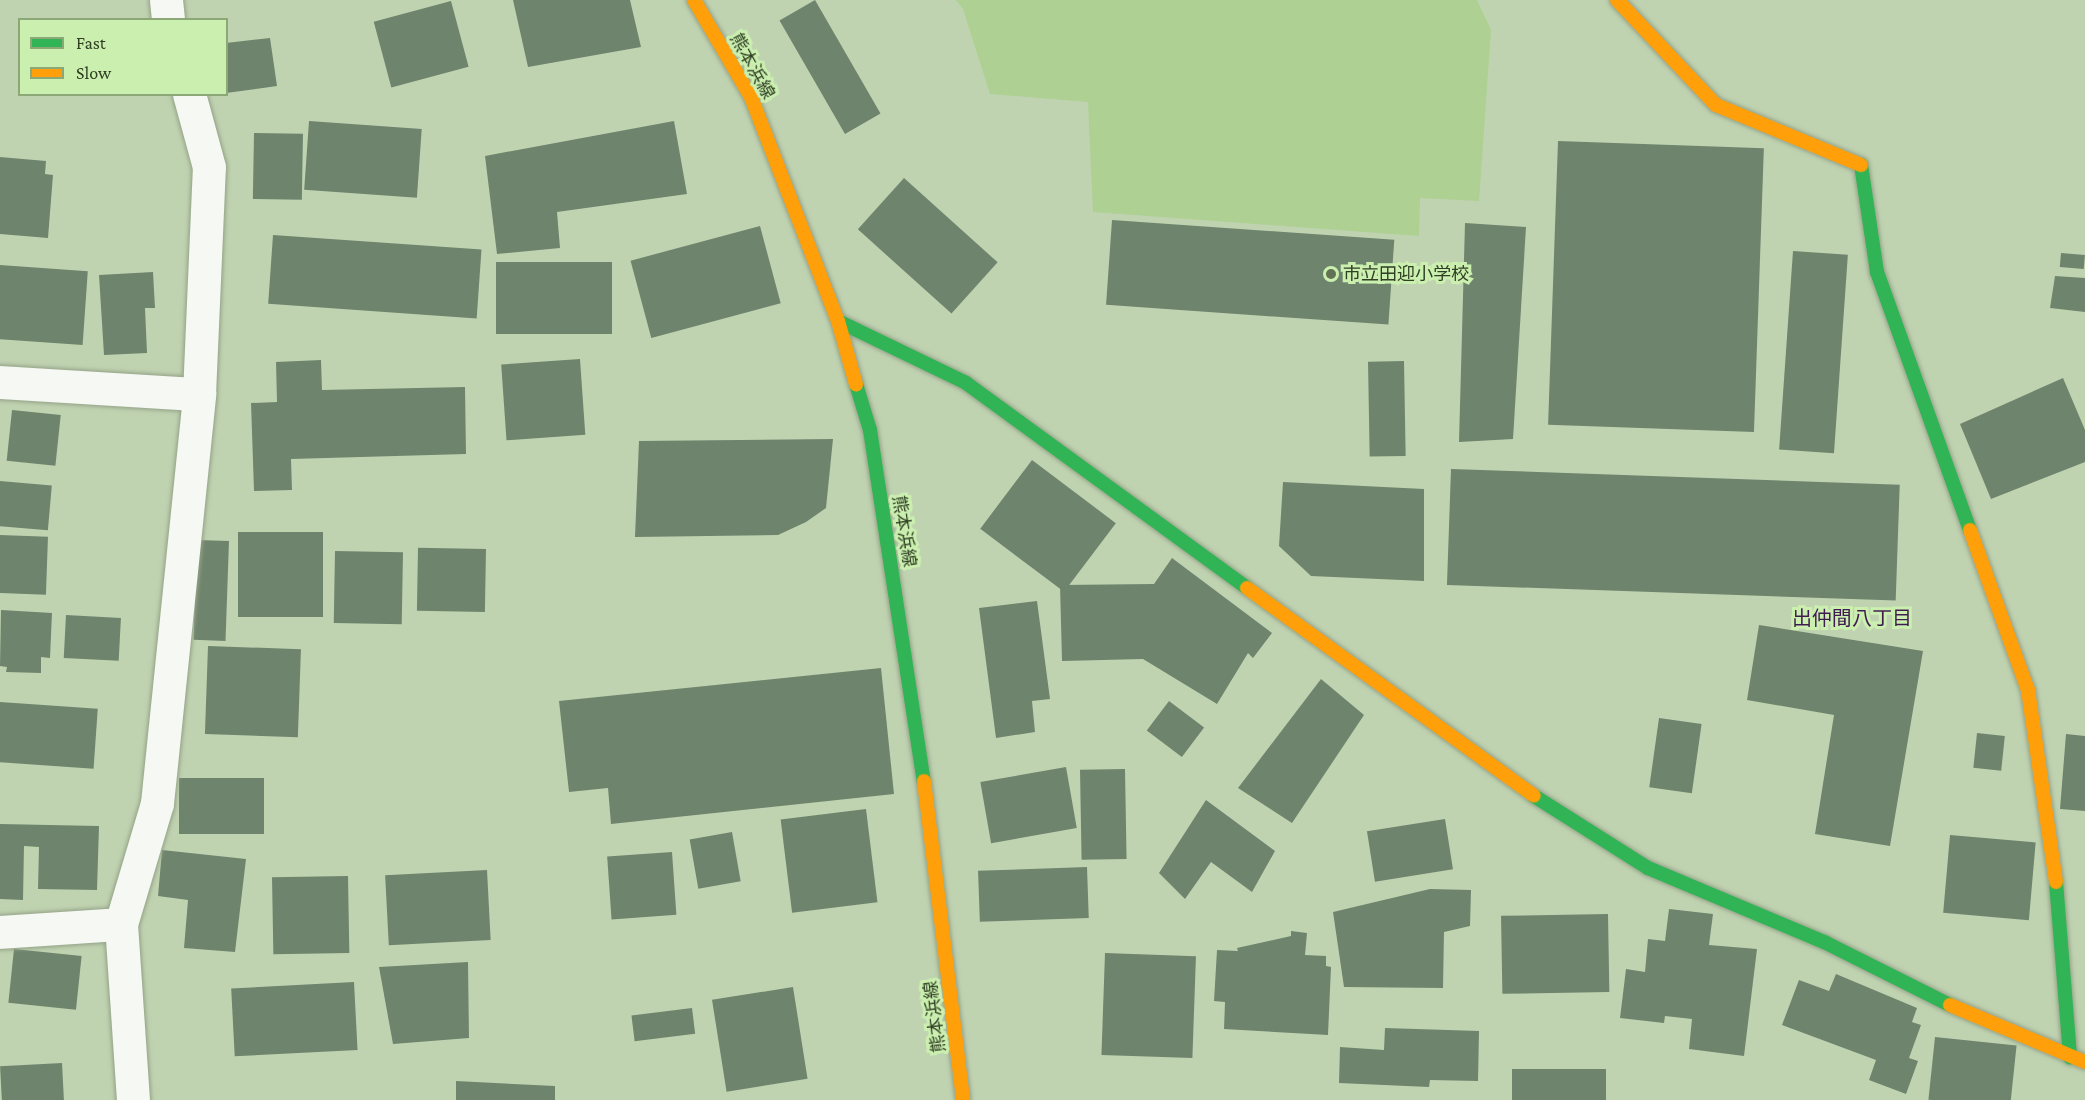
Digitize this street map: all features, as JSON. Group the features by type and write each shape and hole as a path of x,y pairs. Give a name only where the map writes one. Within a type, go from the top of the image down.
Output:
{"street":[{"path":"166,0 168,18"},
{"name":"熊本浜線","path":"694,0 751,97 838,321 870,430 920,747 963,1100"},
{"path":"1617,0 1716,105 1862,165 1877,272 2028,690 2058,896 2070,1057"},
{"path":"133,1100 121,924 156,803 199,394 209,167 190,96"},
{"path":"838,321 966,382 1525,791 1648,868 1824,942 1949,1004 2085,1062"},
{"path":"0,382 199,394"},
{"path":"0,932 121,924"}],"green space":[{"path":"956,0 1477,0 1491,30 1479,201 1420,198 1419,236 1093,212 1088,102 990,94 963,9"}],"building":[{"path":"513,0 630,0 641,47 528,67"},
{"path":"815,0 880,113 845,134 779,20"},
{"path":"451,1 469,67 391,87 374,22"},
{"path":"270,38 277,86 228,93 228,43"},
{"path":"309,121 422,129 417,198 304,190"},
{"path":"674,121 687,194 557,212 560,248 497,254 485,156"},
{"path":"254,133 303,134 302,200 253,199"},
{"path":"1558,141 1764,148 1754,432 1548,425"},
{"path":"0,157 46,161 45,174 53,175 48,238 0,234"},
{"path":"904,178 998,262 951,314 858,229"},
{"path":"1112,220 1394,240 1388,325 1106,305"},
{"path":"1465,223 1526,227 1513,439 1459,442"},
{"path":"760,226 781,303 651,338 631,261"},
{"path":"273,235 481,250 477,318 268,304"},
{"path":"1793,251 1848,255 1834,453 1779,450"},
{"path":"2061,253 2085,255 2084,269 2060,267"},
{"path":"496,262 612,262 612,334 496,334"},
{"path":"0,265 88,271 83,345 0,339"},
{"path":"153,272 155,308 145,308 147,353 104,355 99,275"},
{"path":"2055,276 2085,278 2085,312 2050,308"},
{"path":"580,359 585,435 506,440 501,365"},
{"path":"321,360 322,390 465,387 466,454 291,459 292,490 254,491 251,403 277,402 276,362"},
{"path":"1404,361 1406,456 1370,457 1368,362"},
{"path":"2063,378 2085,430 2085,462 1991,499 1960,424"},
{"path":"12,410 61,415 55,466 7,461"},
{"path":"833,439 826,508 806,522 778,535 635,537 639,441"},
{"path":"1032,460 1116,523 1064,592 980,529"},
{"path":"1451,469 1900,485 1896,601 1447,585"},
{"path":"0,481 52,486 48,530 0,526"},
{"path":"1283,482 1424,489 1424,581 1311,576 1279,546"},
{"path":"238,532 323,532 323,617 238,617"},
{"path":"0,535 48,537 46,595 0,593"},
{"path":"197,540 229,541 226,641 194,640"},
{"path":"418,548 486,549 485,612 417,611"},
{"path":"335,551 403,552 402,624 334,623"},
{"path":"1172,558 1272,633 1253,658 1248,653 1217,704 1143,659 1062,661 1060,585 1154,584"},
{"path":"1037,601 1050,699 1032,701 1035,732 996,738 979,608"},
{"path":"1,610 52,613 50,658 41,657 41,673 6,672 7,667 0,666"},
{"path":"66,615 121,618 119,661 64,658"},
{"path":"1759,625 1923,651 1890,846 1815,834 1834,715 1747,700"},
{"path":"208,646 301,649 298,737 205,734"},
{"path":"881,668 894,794 611,824 608,788 569,792 559,701"},
{"path":"1321,679 1364,715 1292,823 1238,788"},
{"path":"1169,701 1204,727 1182,757 1147,731"},
{"path":"0,702 98,709 94,769 0,762"},
{"path":"1659,718 1702,724 1692,793 1649,787"},
{"path":"1977,733 2005,736 2001,771 1973,768"},
{"path":"2066,734 2085,736 2085,811 2060,809"},
{"path":"1066,767 1077,828 991,843 980,782"},
{"path":"1125,769 1127,859 1082,860 1080,770"},
{"path":"179,778 264,778 264,834 179,834"},
{"path":"1206,800 1275,851 1252,892 1211,862 1185,899 1159,873"},
{"path":"866,809 877,902 792,913 781,819"},
{"path":"1445,819 1453,869 1375,882 1367,831"},
{"path":"0,824 99,826 97,890 38,889 39,847 24,846 23,900 0,899"},
{"path":"732,832 741,881 698,889 690,839"},
{"path":"1950,835 2036,842 2029,920 1943,913"},
{"path":"162,850 246,859 235,952 184,948 188,900 158,896"},
{"path":"672,852 676,915 612,919 607,857"},
{"path":"1087,867 1089,918 980,922 978,871"},
{"path":"487,870 491,940 389,945 385,875"},
{"path":"348,876 349,953 273,954 272,877"},
{"path":"1430,889 1471,890 1470,926 1444,932 1443,988 1344,987 1333,912"},
{"path":"1669,909 1713,914 1709,945 1757,949 1744,1056 1689,1049 1692,1019 1665,1016 1664,1023 1620,1018 1626,969 1645,972 1648,939 1665,941"},
{"path":"1608,914 1609,992 1502,994 1501,916"},
{"path":"1291,931 1307,933 1305,955 1326,956 1326,966 1331,967 1328,1035 1224,1029 1225,1002 1214,1001 1217,950 1238,951 1237,948 1291,936"},
{"path":"14,949 82,956 76,1010 8,1003"},
{"path":"1105,953 1196,956 1192,1058 1101,1055"},
{"path":"468,962 469,1038 393,1044 379,967"},
{"path":"1836,974 1917,1008 1912,1022 1921,1025 1909,1058 1918,1061 1906,1094 1869,1080 1876,1060 1782,1025 1799,980 1829,991"},
{"path":"354,982 358,1050 235,1056 231,988"},
{"path":"793,987 808,1079 727,1092 712,1000"},
{"path":"692,1008 695,1034 635,1041 631,1015"},
{"path":"1385,1028 1479,1031 1478,1081 1430,1080 1429,1087 1339,1083 1340,1047 1384,1050"},
{"path":"1935,1037 2017,1046 2011,1100 1928,1100"},
{"path":"62,1063 64,1100 2,1100 0,1066"},
{"path":"1512,1069 1606,1069 1606,1100 1512,1100"},
{"path":"456,1081 555,1086 555,1100 456,1100"}],"traffic: fast":[{"path":"1861,165 1877,272 1970,530"},
{"path":"838,321 966,383 1247,588"},
{"path":"856,384 870,430 924,781"},
{"path":"1534,796 1648,868 1824,942 1950,1005"},
{"path":"2056,882 2070,1057"}],"traffic: slow":[{"path":"694,0 751,97 838,321 856,384"},
{"path":"1617,0 1716,105 1861,165"},
{"path":"1970,530 2028,690 2056,882"},
{"path":"1247,588 1534,796"},
{"path":"924,781 963,1100"},
{"path":"1950,1005 2085,1062"}],"place":[{"name":"市立田迎小学校","path":"1331,274"}],"district":[{"name":"出仲間八丁目","path":"1852,618"}]}
